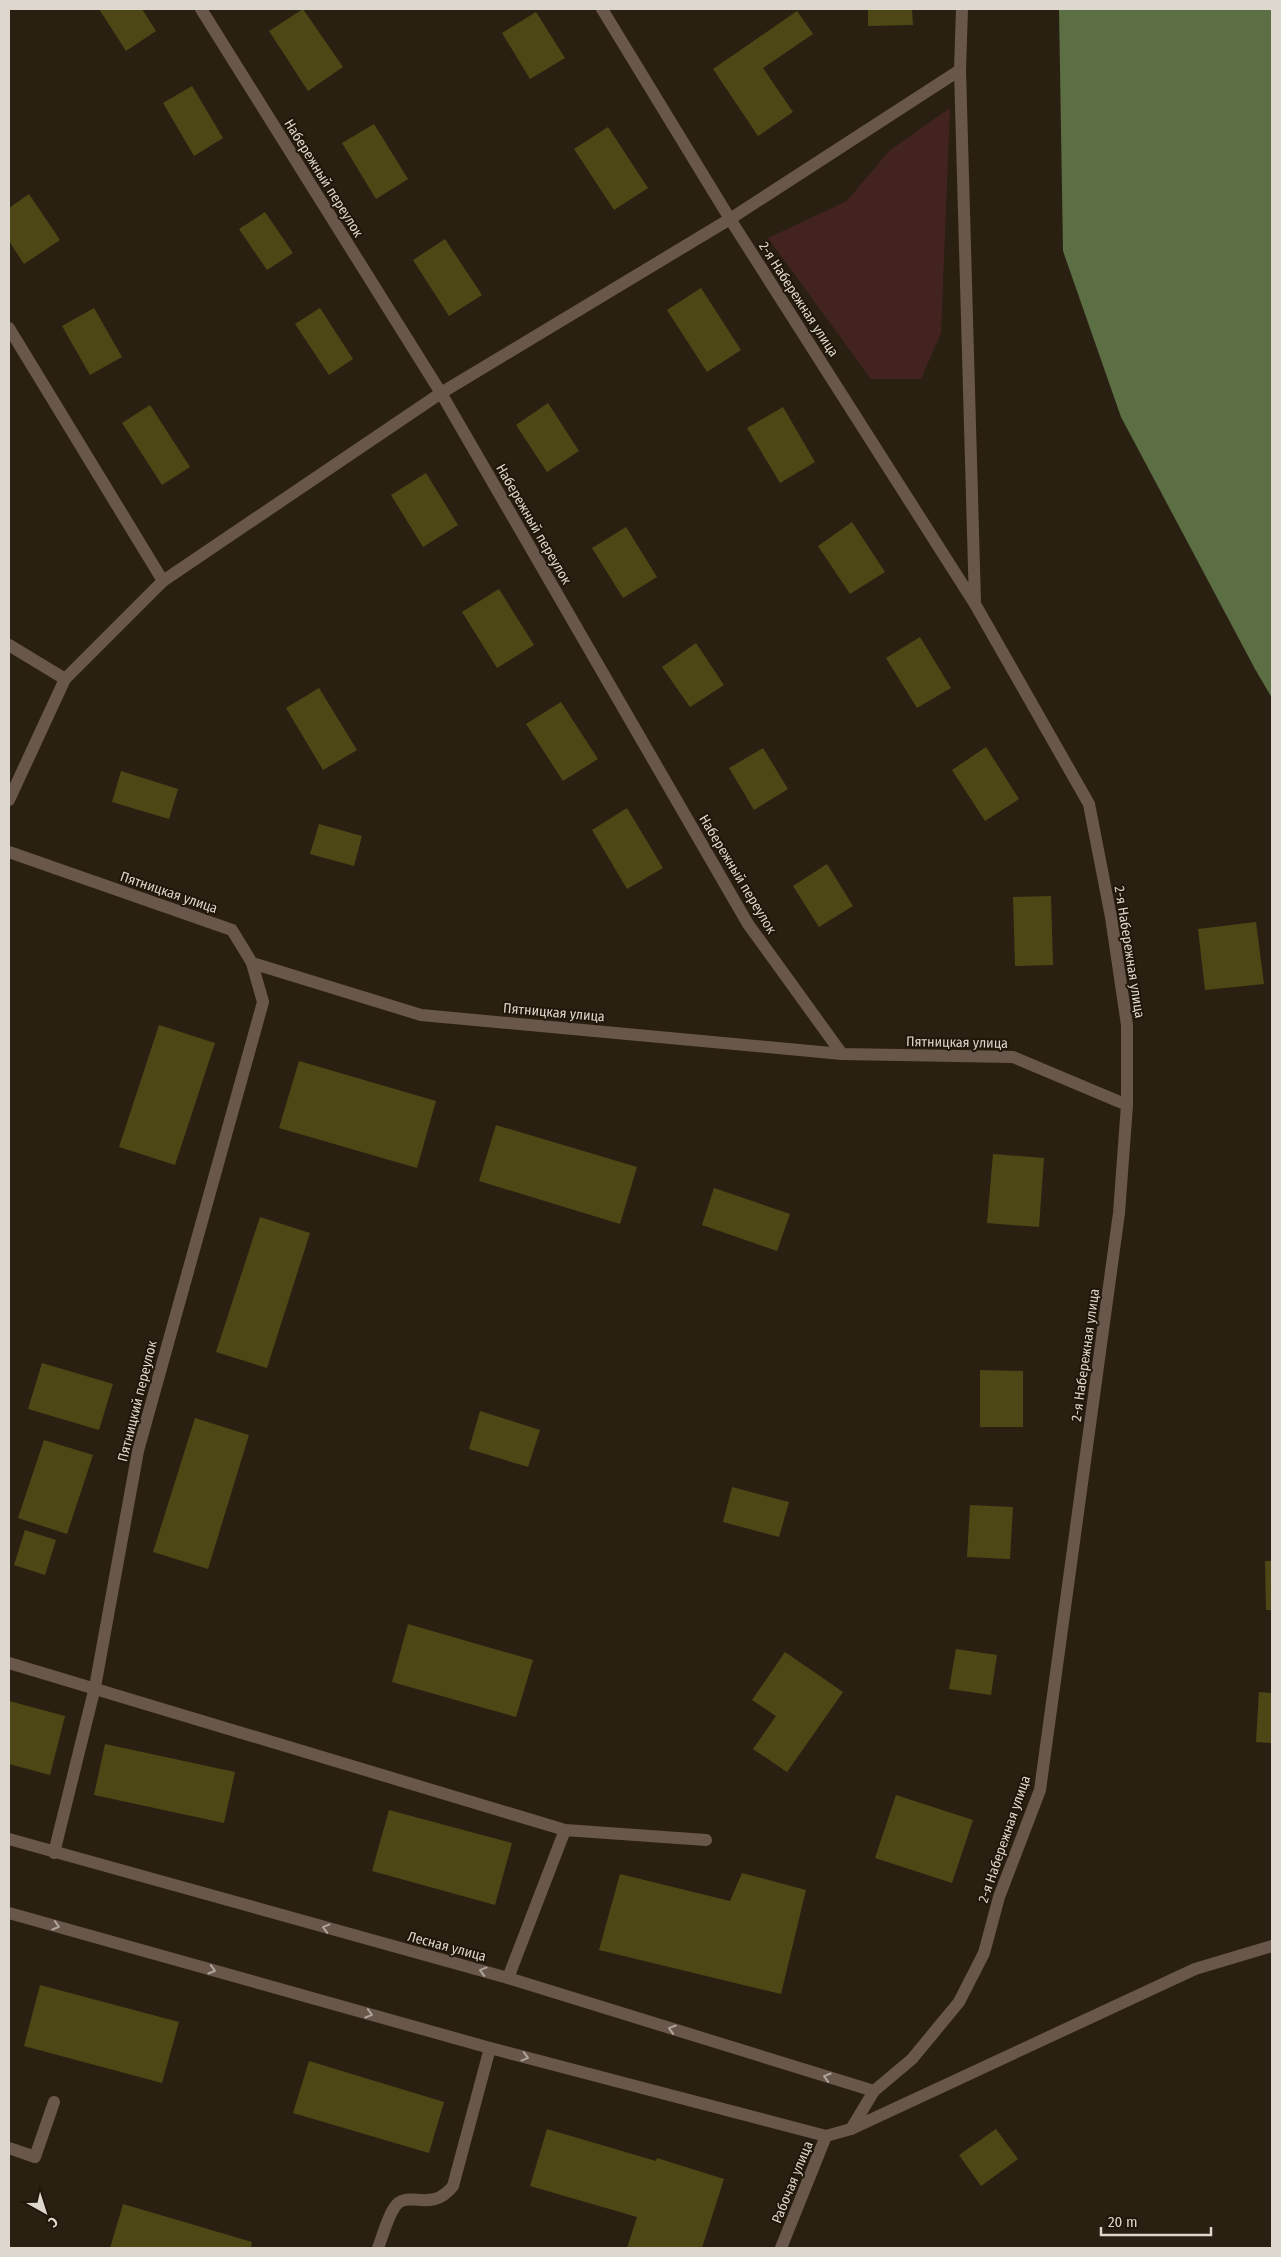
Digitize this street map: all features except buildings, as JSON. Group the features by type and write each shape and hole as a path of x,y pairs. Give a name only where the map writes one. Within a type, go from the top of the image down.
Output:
{"street":[{"name":"Набережный переулок","path":"201,9 441,393 748,924 842,1054"},
{"name":"2-я Набережная улица","path":"602,9 730,219 975,604 1089,804 1111,916 1127,1025 1127,1105 1119,1213 1040,1790 999,1897 984,1953 959,2002 912,2058 874,2091"},
{"name":"2-я Набережная улица","path":"962,9 960,70 975,604"},
{"path":"9,800 65,679 163,581 441,393 730,219 960,70"},
{"path":"9,328 163,581"},
{"path":"9,645 65,679"},
{"name":"Пятницкая улица","path":"9,852 232,930 252,963 421,1015 842,1054 1013,1057 1127,1105"},
{"name":"Пятницкий переулок","path":"54,1854 95,1687 138,1451 263,1002 252,963"},
{"path":"9,1663 95,1687 565,1830 706,1840"},
{"path":"508,1978 565,1830"},
{"name":"Лесная улица","path":"9,1839 54,1854 508,1978 874,2091"},
{"path":"9,1913 490,2048 826,2136"},
{"name":"Рабочая улица","path":"781,2248 826,2136 851,2129 1195,1969 1272,1946"},
{"path":"378,2248 394,2206 402,2200 411,2198 431,2201 440,2199 453,2186 490,2048"},
{"path":"851,2129 874,2091"},
{"path":"9,2148 35,2157 54,2102"}],"shaded area":[{"path":"1059,9 1272,9 1272,698 1121,417 1063,251"},
{"path":"950,108 941,333 921,379 871,379 768,238 847,201 889,151"}]}
